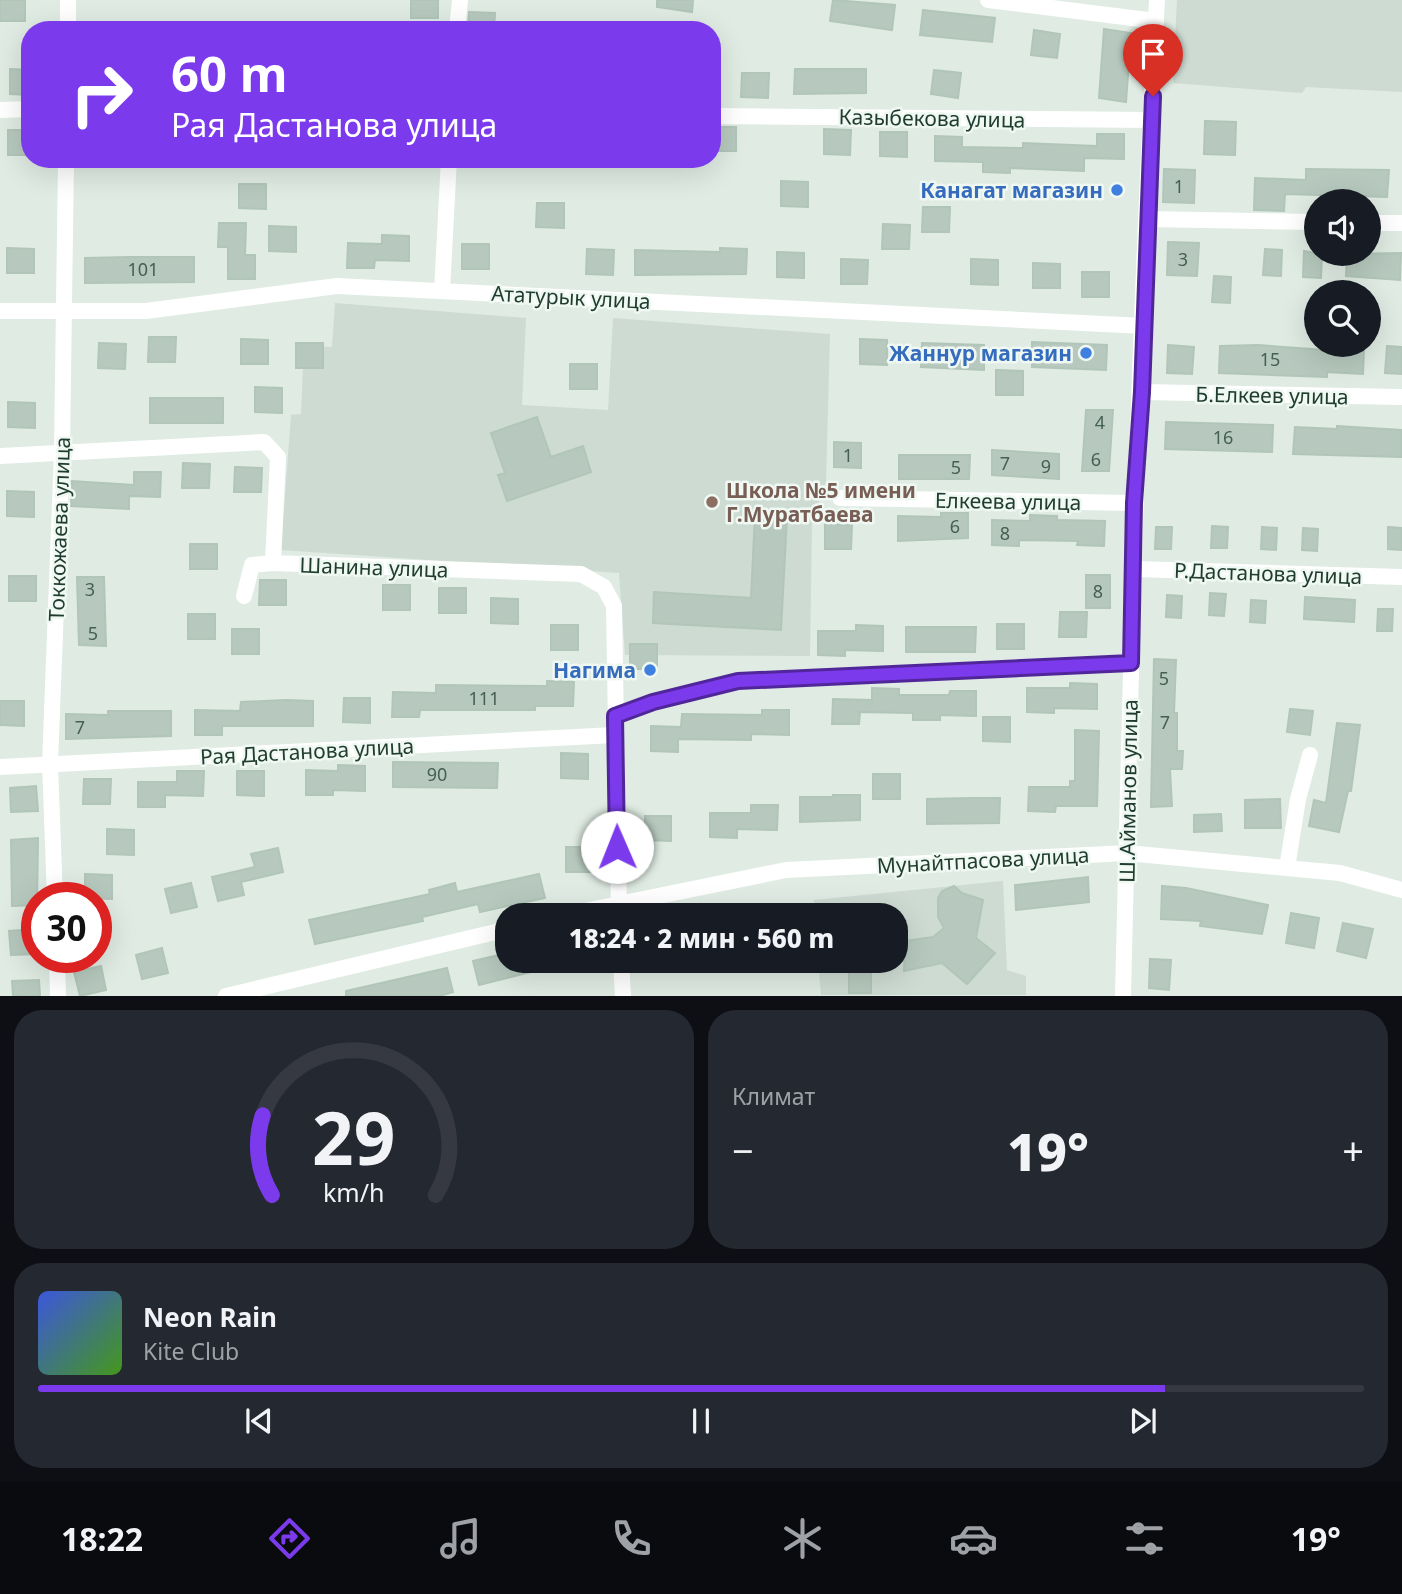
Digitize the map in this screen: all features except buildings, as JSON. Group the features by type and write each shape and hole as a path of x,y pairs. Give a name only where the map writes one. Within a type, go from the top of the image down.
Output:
{"street":[{"path":"68,0 68,21"},
{"path":"458,21 460,0"},
{"path":"988,0 1156,20"},
{"name":"Ш.Айманов улица","path":"1123,996 1134,503 1142,392 1157,0"},
{"path":"0,110 21,109"},
{"name":"Казыбекова улица","path":"721,116 1153,121"},
{"name":"Токкожаева улица","path":"54,882 50,764 62,451 66,168"},
{"path":"442,291 449,168"},
{"path":"1147,219 1304,222"},
{"path":"1381,223 1402,223"},
{"name":"Ататурык улица","path":"0,311 146,311 337,286 1144,326"},
{"name":"Б.Елкеев улица","path":"1142,392 1402,397"},
{"name":"Шанина улица","path":"0,456 264,442 278,457 273,563 581,574 604,587 614,606 618,903"},
{"name":"Елкеева улица","path":"841,498 1134,503"},
{"path":"244,596 252,565 273,563"},
{"name":"Р.Дастанова улица","path":"1134,569 1402,577"},
{"path":"615,716 653,702 738,681 1131,663"},
{"name":"Рая Дастанова улица","path":"0,767 614,735"},
{"path":"1287,868 1298,799 1310,755"},
{"name":"Мунайтпасова улица","path":"644,903 786,870 1127,853 1340,873 1402,890"},
{"path":"226,996 495,932"},
{"path":"57,973 58,996"},
{"path":"622,973 624,996"}],"shaded area":[{"path":"1177,0 1402,0 1402,92 1306,87 1302,93 1173,83"},
{"path":"335,303 526,318 522,405 608,410 613,318 830,334 826,482 812,522 810,656 625,655 619,573 281,550 291,415 301,414 304,346 332,347"},
{"path":"1003,881 1007,970 1026,976 1026,995 821,995 819,973 908,973 908,903 814,903 814,900"}],"place":[{"name":"Канагат магазин","path":"1117,190"},
{"name":"Жаннур магазин","path":"1086,353"},
{"name":"Школа №5 имени Г.Муратбаева","path":"712,502"},
{"name":"Нагима","path":"650,670"}],"route":[{"path":"617,847 615,716 653,702 738,681 1131,663 1134,503 1142,392 1153,96"}]}
